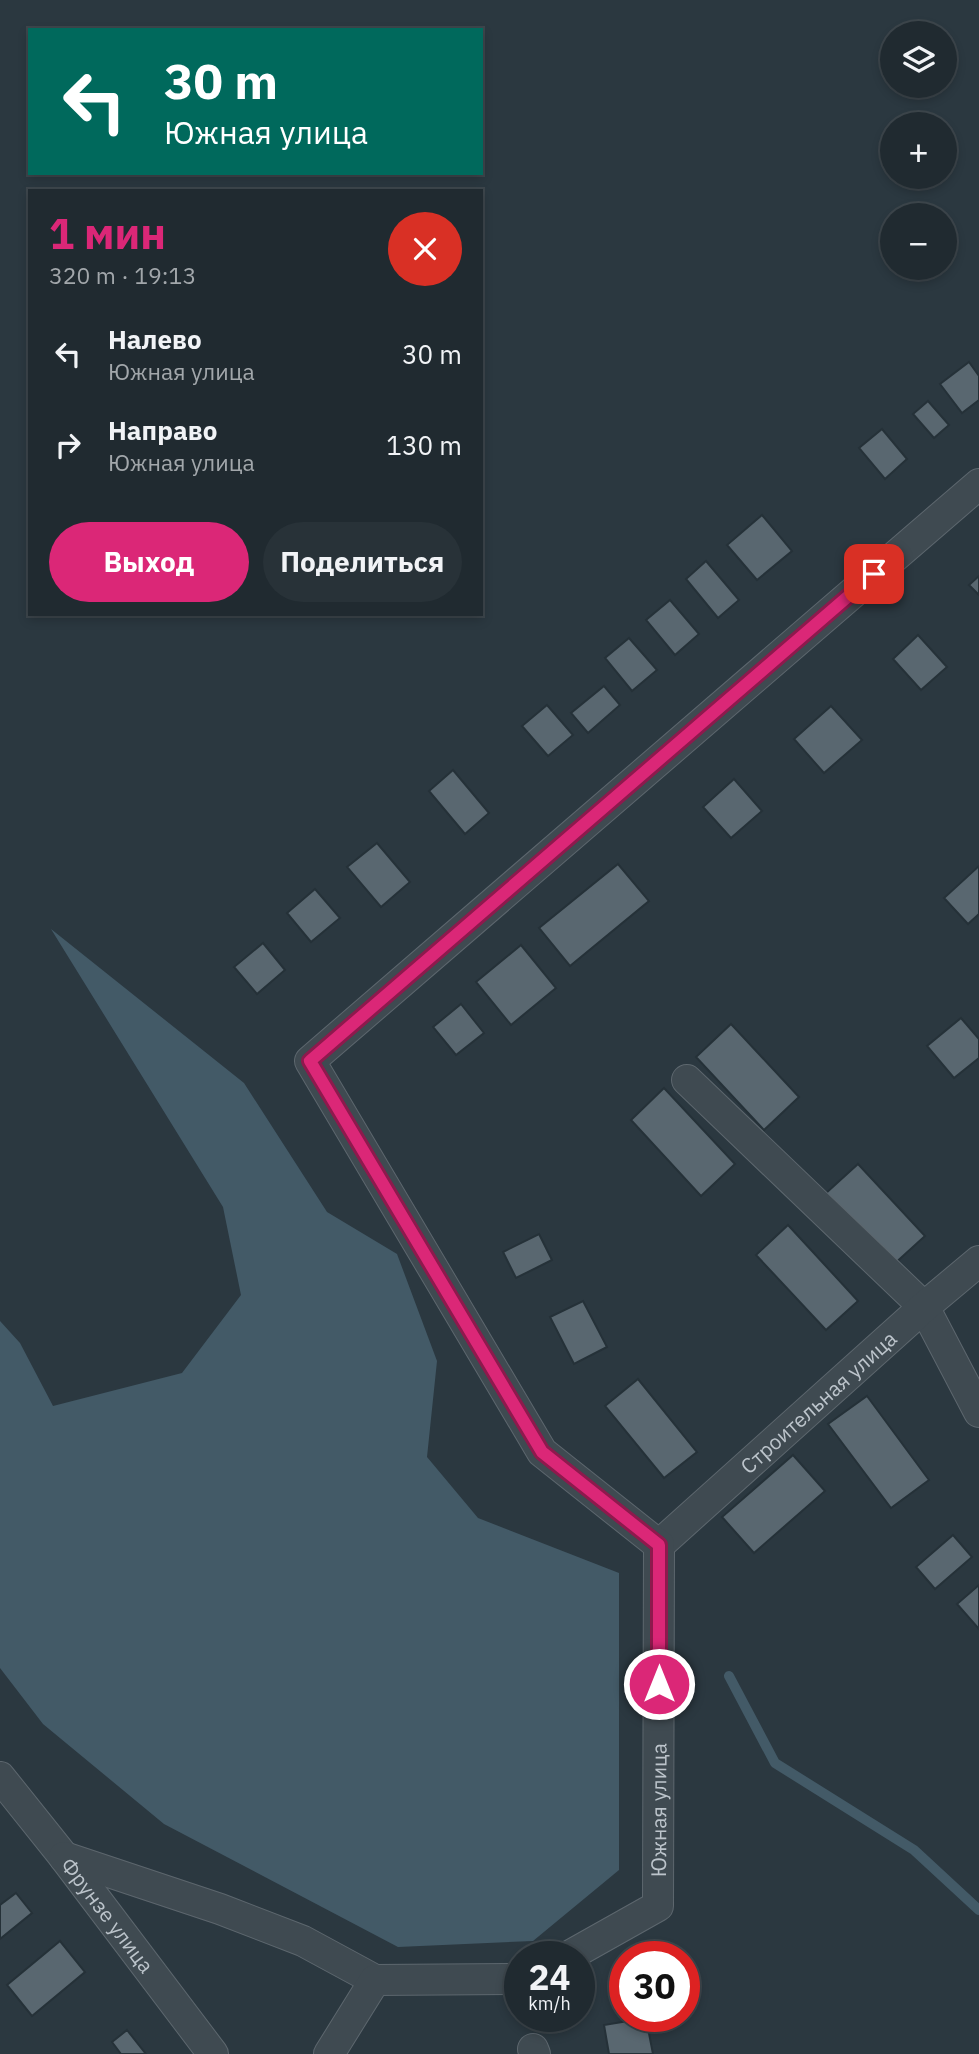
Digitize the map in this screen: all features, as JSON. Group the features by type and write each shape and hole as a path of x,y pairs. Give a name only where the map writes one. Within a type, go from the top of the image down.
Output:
{"street":[{"path":"659,1545 542,1452 310,1061 979,484"},
{"path":"687,1080 924,1307 979,1412"},
{"name":"Строительная улица","path":"659,1545 924,1307 979,1261"},
{"name":"Южная улица","path":"595,1941 658,1906 659,1545"},
{"name":"Фрунзе улица","path":"0,1777 213,2054"},
{"path":"64,1857 220,1909 303,1941 375,1980 504,1979"},
{"path":"329,2054 375,1980"}],"water":[{"path":"51,929 244,1083 327,1212 397,1254 437,1361 427,1457 478,1518 619,1573 619,1870 533,1941 398,1947 164,1824 43,1724 0,1668 0,1321 20,1343 53,1406 182,1373 241,1295 223,1207"}],"building":[{"path":"969,362 979,376 979,400 962,413 940,384"},
{"path":"928,401 949,425 934,438 913,414"},
{"path":"882,429 907,459 885,479 859,448"},
{"path":"762,515 792,551 757,580 727,545"},
{"path":"706,561 739,600 718,618 686,579"},
{"path":"979,576 979,595 969,585"},
{"path":"670,600 699,634 675,655 646,620"},
{"path":"918,635 947,667 921,690 893,659"},
{"path":"629,638 657,670 632,691 605,658"},
{"path":"604,686 620,705 588,733 571,713"},
{"path":"547,705 573,735 548,756 522,726"},
{"path":"831,706 862,740 824,773 794,739"},
{"path":"453,770 489,813 465,834 429,791"},
{"path":"734,779 762,811 731,838 703,807"},
{"path":"377,843 410,882 381,907 347,867"},
{"path":"618,864 649,901 570,966 539,928"},
{"path":"979,866 979,914 968,924 944,898"},
{"path":"315,889 340,918 311,942 287,913"},
{"path":"263,943 285,970 257,994 234,967"},
{"path":"521,945 556,988 511,1025 476,982"},
{"path":"461,1004 484,1033 456,1055 433,1027"},
{"path":"961,1018 979,1039 979,1058 954,1078 927,1046"},
{"path":"731,1024 799,1097 764,1130 696,1057"},
{"path":"664,1088 735,1164 701,1196 631,1120"},
{"path":"858,1164 925,1236 892,1266 825,1194"},
{"path":"788,1225 858,1301 826,1330 756,1255"},
{"path":"539,1234 552,1260 516,1278 503,1252"},
{"path":"583,1301 607,1347 574,1364 550,1317"},
{"path":"638,1379 697,1452 664,1478 605,1406"},
{"path":"867,1396 929,1480 891,1508 828,1424"},
{"path":"793,1455 825,1491 754,1553 722,1517"},
{"path":"953,1535 972,1557 935,1589 916,1567"},
{"path":"979,1585 979,1629 957,1604"},
{"path":"16,1893 32,1913 0,1939 0,1905"},
{"path":"60,1941 85,1972 32,2016 7,1985"},
{"path":"609,2024 609,2032 649,2032 653,2054 609,2054 604,2025"},
{"path":"127,2030 146,2054 121,2054 112,2042"}],"waterway":[{"path":"729,1676 775,1763 914,1850 979,1910"}],"route":[{"path":"659,1684 659,1545 542,1452 310,1061 874,574"}]}
